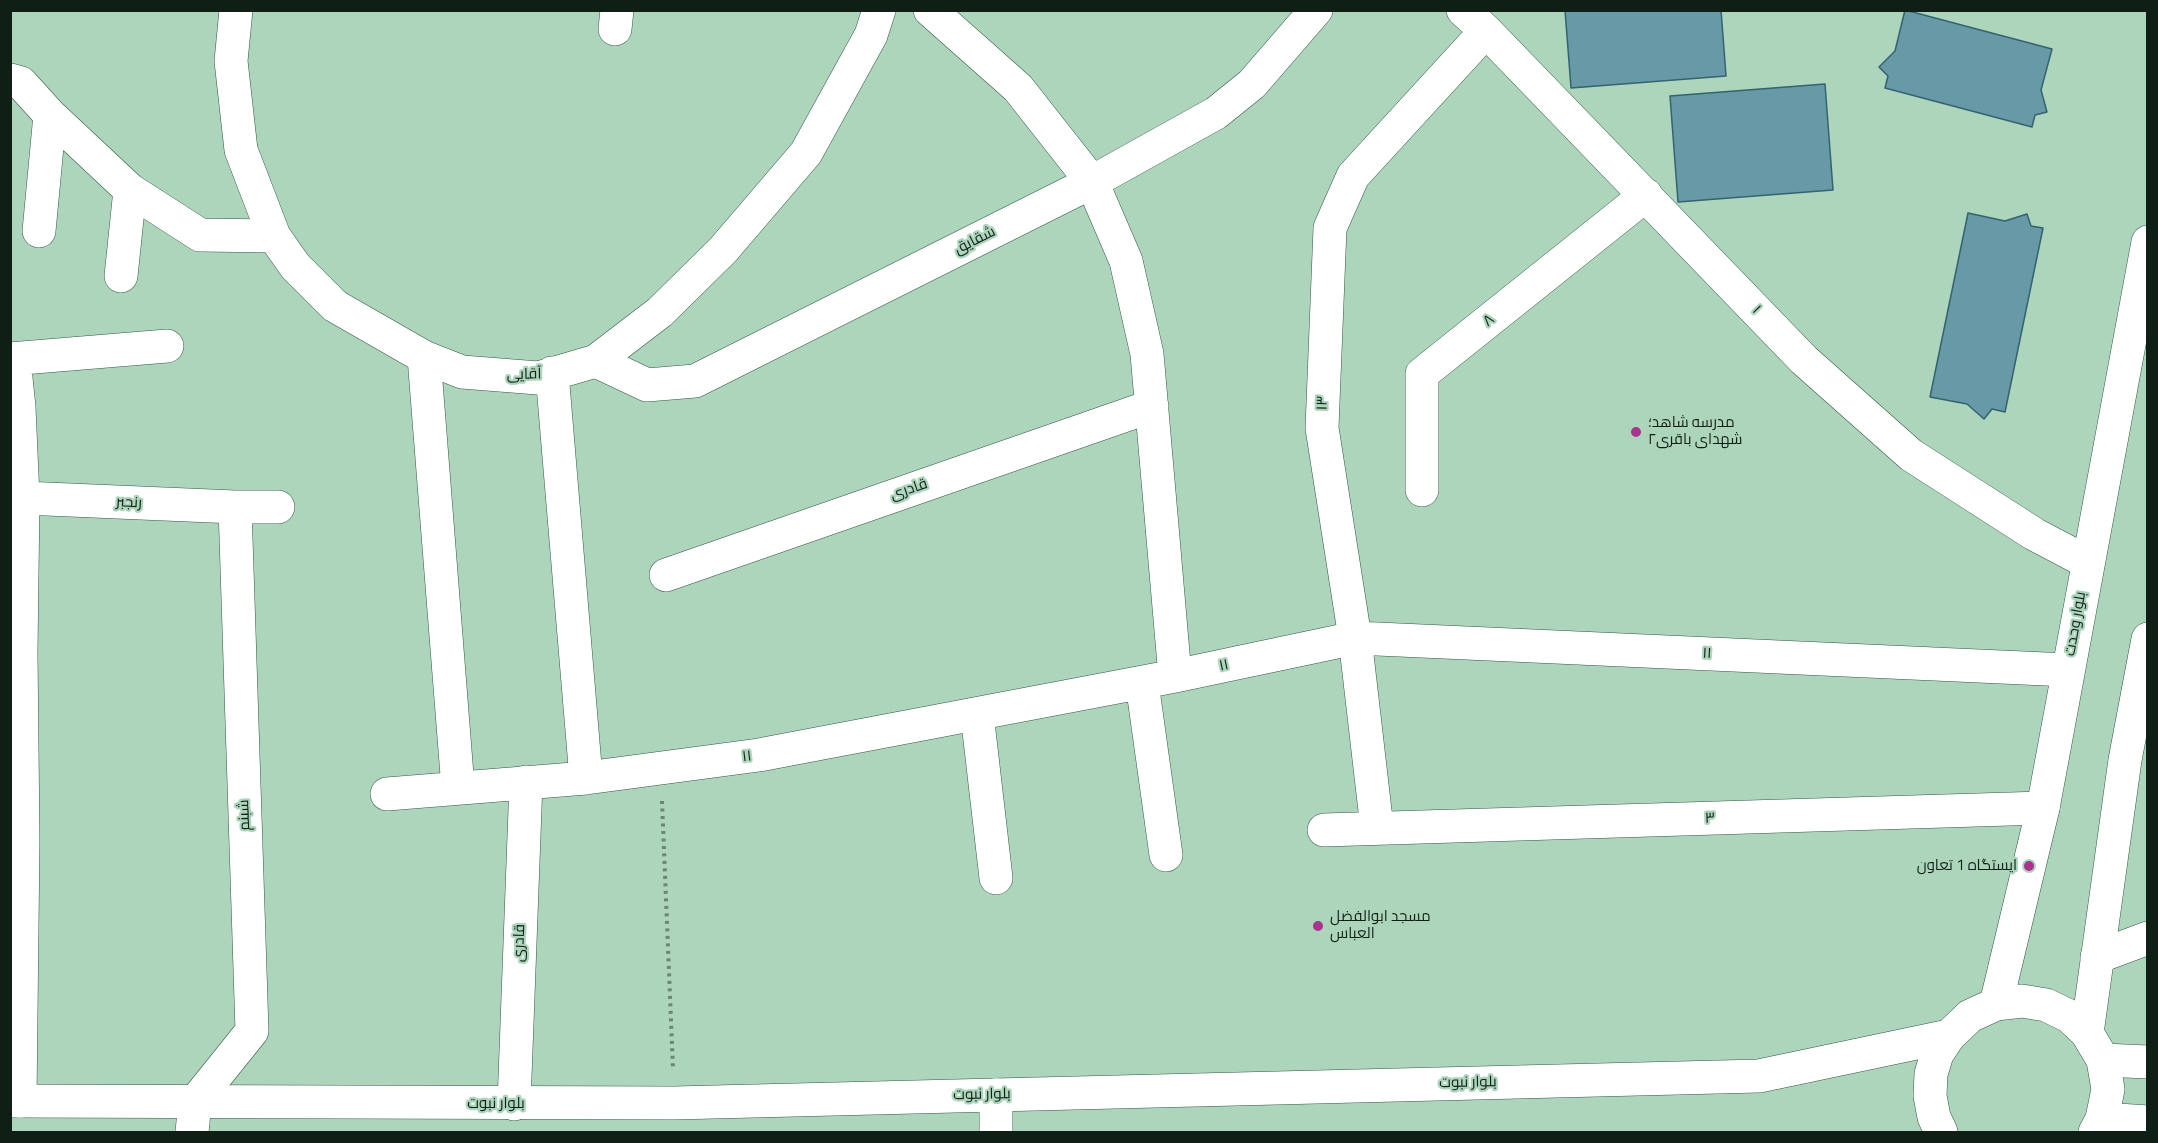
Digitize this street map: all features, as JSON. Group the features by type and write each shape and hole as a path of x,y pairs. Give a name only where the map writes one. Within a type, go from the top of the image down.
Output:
{"street":[{"name":"آقایی","path":"236,10 231,61 241,150 274,236 295,266 335,306 424,357 462,372 538,378 596,361 660,312 723,250 806,153 871,35 879,10"},
{"path":"930,10 1018,88 1092,182 1126,261 1147,354 1174,676"},
{"name":"شقایق","path":"596,361 647,385 695,381 1092,182 1216,113 1252,84 1316,10"},
{"name":"۱","path":"1475,21 1804,360 1911,454 2034,534 2088,562"},
{"name":"۱۳","path":"1377,828 1355,638 1322,428 1330,228 1353,176 1475,21"},
{"path":"10,80 21,83 50,115 130,190 200,235 274,236"},
{"path":"39,231 50,115"},
{"path":"121,276 130,190"},
{"name":"۸","path":"1422,490 1422,374 1646,195"},
{"name":"بلوار وحدت","path":"1996,1004 2043,808 2148,242"},
{"path":"15,1101 16,652 23,498 19,407 12,359 167,346"},
{"path":"424,357 458,788"},
{"path":"552,373 586,778"},
{"name":"قادری","path":"666,575 1152,406"},
{"name":"رنجبر","path":"23,498 278,507"},
{"name":"شبنم","path":"194,1117 252,1031 234,507"},
{"name":"۱۱","path":"387,794 586,778 759,756 1142,683 1355,638 2068,670"},
{"path":"2148,639 2136,756 2097,957 2095,1047 2108,1089 2098,1126 2148,1122"},
{"path":"1142,683 1166,855"},
{"path":"977,714 996,878"},
{"name":"قادری","path":"514,1104 526,782"},
{"name":"۳","path":"1324,830 2043,808"},
{"path":"2097,957 2148,938"},
{"path":"1941,1132 1934,1117 1930,1096 1931,1074 1937,1054 1948,1036 1970,1016 1996,1004 2022,1001 2046,1005 2069,1016 2095,1047 2148,1062"},
{"name":"بلوار نبوت","path":"15,1101 194,1117 514,1104 674,1103 1759,1076 1948,1036"},
{"path":"996,1095 996,1132"}],"path":[{"path":"661,768 674,1103"}],"building":[{"path":"1565,10 1721,10 1726,76 1571,88"},
{"path":"1905,10 2052,49 2041,90 2047,112 2035,115 2032,127 1885,88 1888,76 1879,67 1895,51"},
{"path":"1825,84 1833,190 1678,202 1670,96"},
{"path":"1968,213 2005,221 2027,214 2031,226 2043,228 2005,412 1992,409 1984,419 1967,404 1930,397"}],"place":[{"name":"مدرسه شاهد؛ شهدای باقری۲","path":"1636,432"},
{"name":"ایستگاه 1 تعاون","path":"2029,866"},
{"name":"مسجد ابوالفضل العباس","path":"1318,926"}]}
